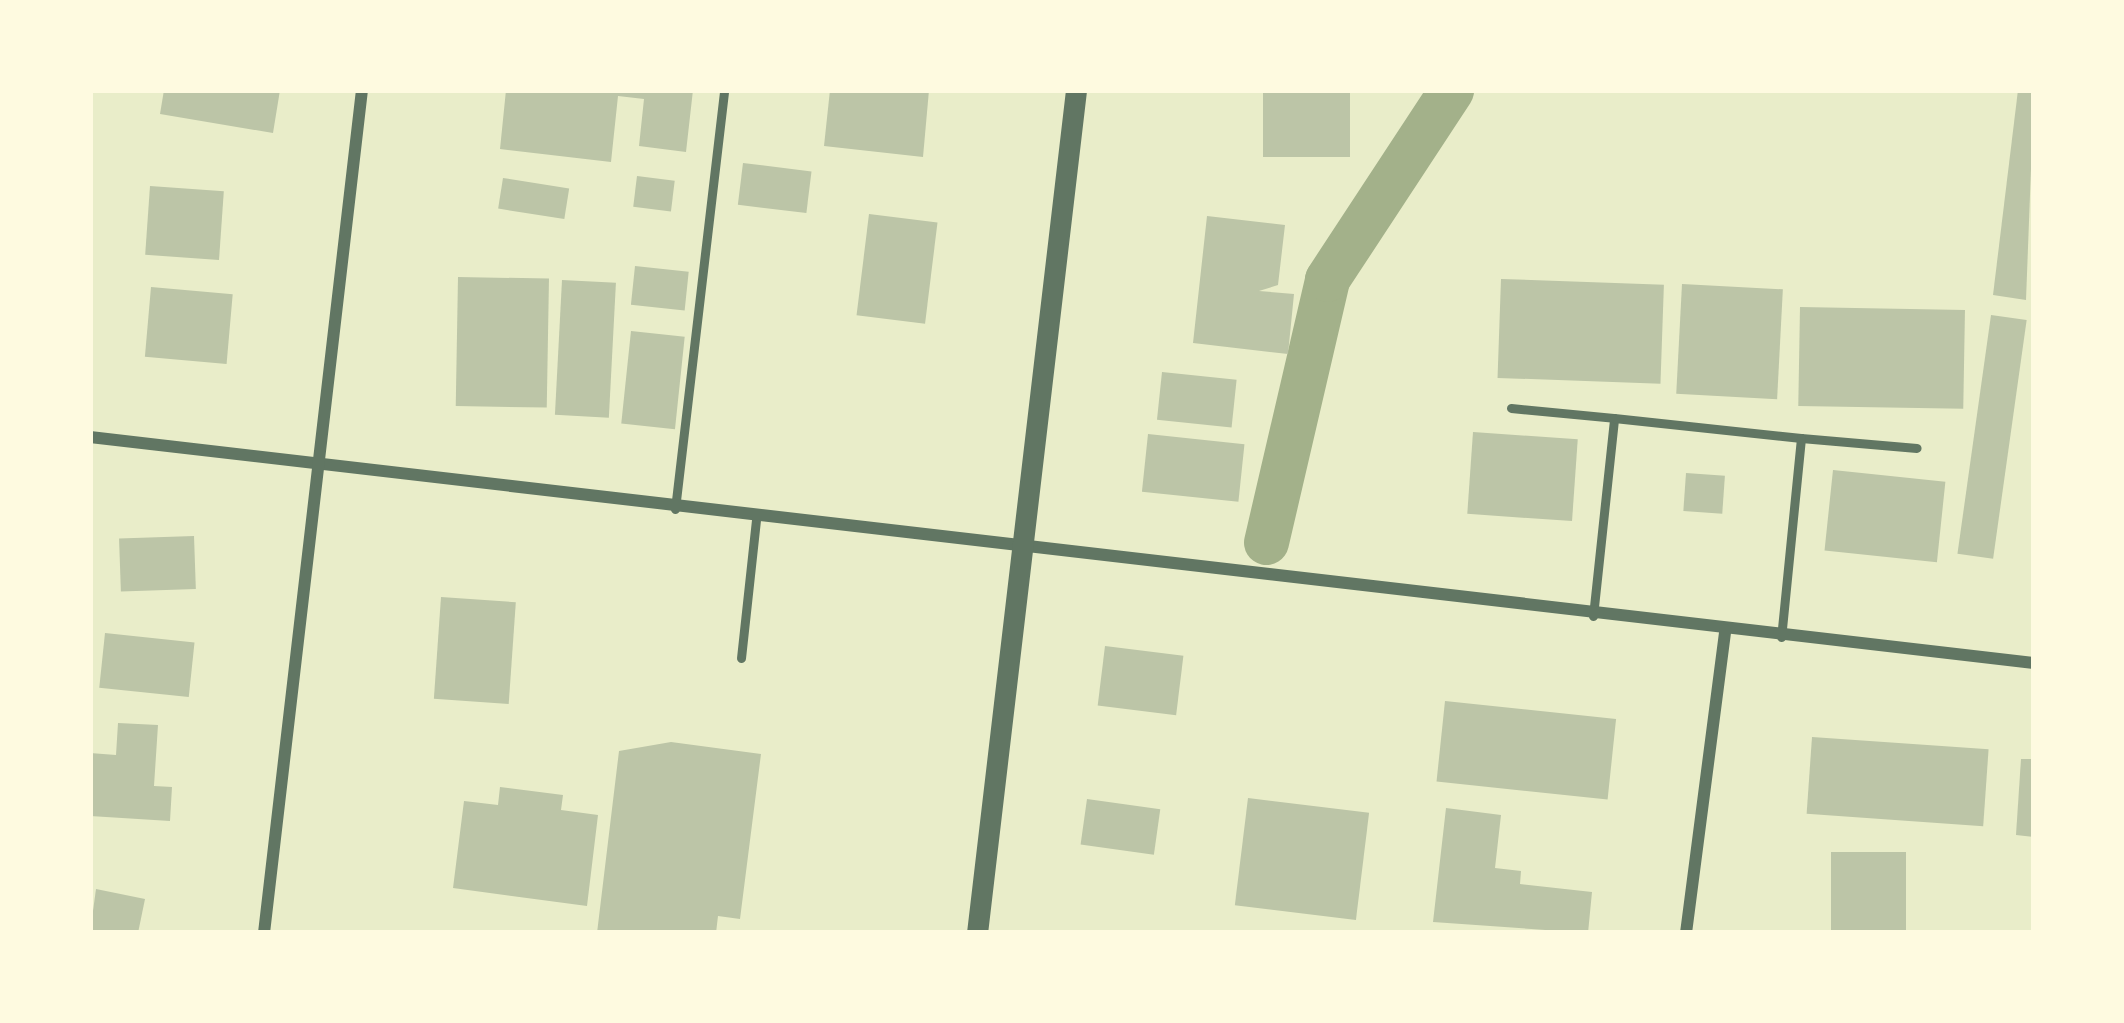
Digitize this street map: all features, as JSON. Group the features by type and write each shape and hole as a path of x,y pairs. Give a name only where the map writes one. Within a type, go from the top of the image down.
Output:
{"street":[{"path":"264,933 362,90"},
{"path":"977,933 1076,90"},
{"path":"90,437 1022,551 2034,663"},
{"path":"1687,933 1725,631"}],"lane":[{"path":"675,509 724,90"},
{"path":"1511,408 1918,448"},
{"path":"1593,616 1614,418"},
{"path":"1781,637 1801,438"},
{"path":"741,658 756,519"}],"building":[{"path":"164,90 280,90 273,133 160,114"},
{"path":"506,90 693,90 686,152 639,146 644,99 618,96 611,162 500,149"},
{"path":"830,90 929,90 923,157 824,146"},
{"path":"1263,90 1350,90 1350,157 1263,157"},
{"path":"2018,90 2034,90 2026,300 1993,295"},
{"path":"743,163 811,171 806,213 738,205"},
{"path":"637,176 675,181 671,211 633,207"},
{"path":"503,178 569,188 564,219 498,209"},
{"path":"150,186 224,191 219,260 145,255"},
{"path":"869,214 937,222 925,324 857,315"},
{"path":"1207,216 1285,225 1278,285 1259,291 1294,294 1288,354 1193,343"},
{"path":"635,266 689,272 685,310 631,305"},
{"path":"458,277 549,279 547,408 456,406"},
{"path":"1501,279 1664,285 1660,384 1498,378"},
{"path":"562,280 616,283 609,418 555,415"},
{"path":"1682,284 1783,289 1777,399 1676,394"},
{"path":"151,287 233,294 227,364 145,357"},
{"path":"1800,307 1965,310 1963,409 1798,406"},
{"path":"1991,315 2027,320 1993,559 1957,554"},
{"path":"631,331 685,337 675,429 621,423"},
{"path":"1162,372 1237,380 1232,428 1157,420"},
{"path":"1473,432 1578,439 1572,521 1467,514"},
{"path":"1148,434 1244,444 1238,502 1142,492"},
{"path":"1833,470 1945,482 1937,562 1825,551"},
{"path":"1686,473 1725,476 1722,514 1683,511"},
{"path":"194,536 196,589 121,592 119,539"},
{"path":"441,597 516,602 509,704 434,699"},
{"path":"105,633 195,642 189,697 99,688"},
{"path":"1105,646 1183,656 1176,715 1098,706"},
{"path":"1445,701 1616,719 1608,800 1437,782"},
{"path":"118,723 158,725 154,786 172,787 170,821 90,816 90,753 116,755"},
{"path":"1812,737 1989,749 1983,826 1807,814"},
{"path":"671,742 761,754 740,919 718,916 716,933 597,933 619,751"},
{"path":"2021,759 2034,759 2034,837 2016,835"},
{"path":"500,787 563,795 561,810 598,815 587,906 453,888 464,801 498,805"},
{"path":"1248,798 1369,813 1356,920 1235,905"},
{"path":"1087,799 1160,809 1154,855 1081,845"},
{"path":"1446,808 1501,815 1495,868 1521,871 1520,884 1592,892 1588,933 1433,922"},
{"path":"1831,852 1906,852 1906,933 1831,933"},
{"path":"96,889 145,899 138,933 90,933"}],"waterway":[{"path":"1266,542 1327,279 1451,90"}]}
